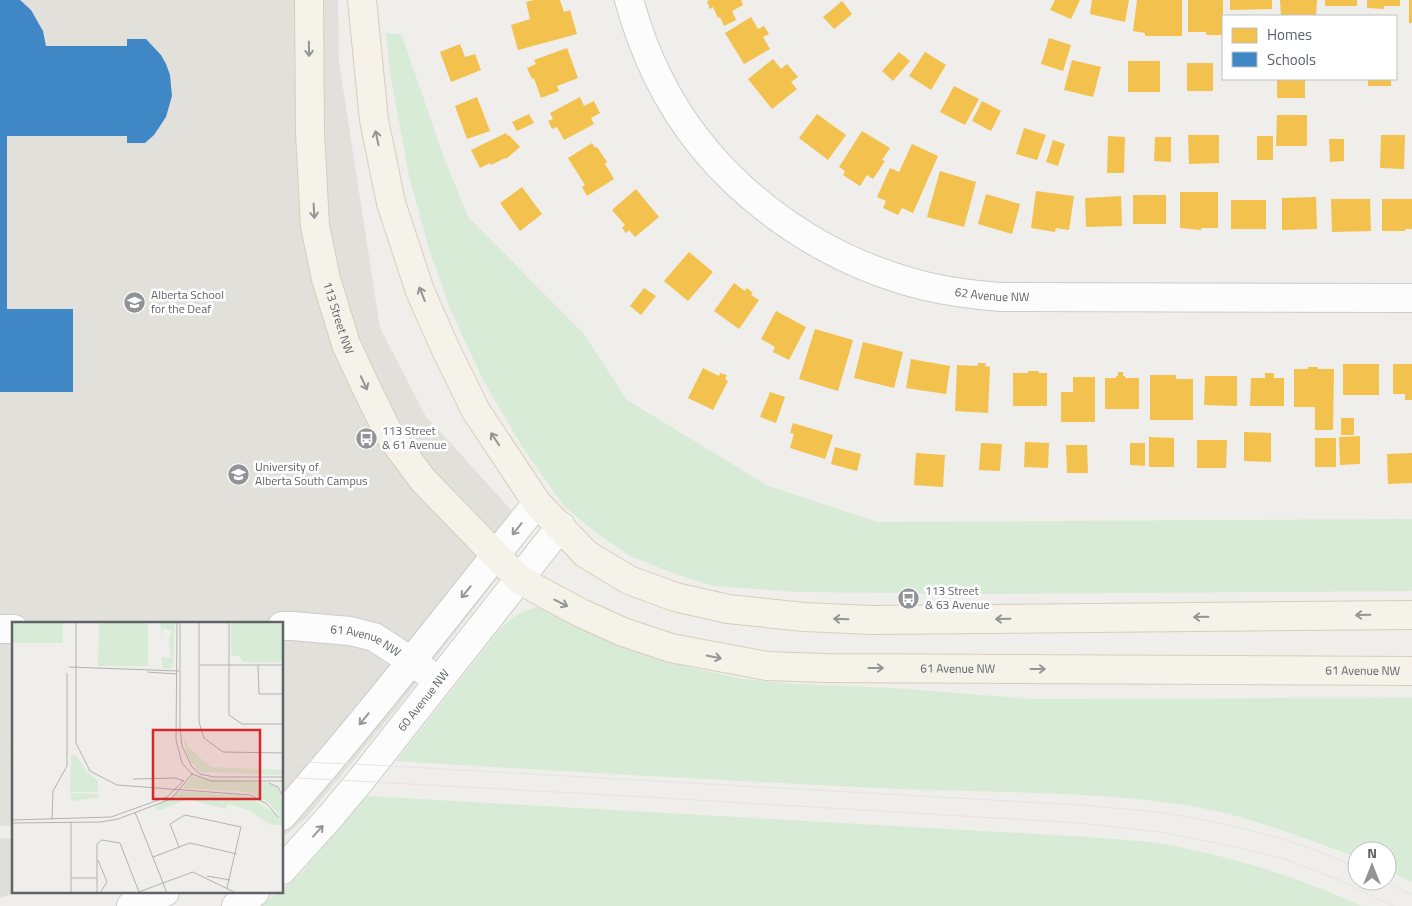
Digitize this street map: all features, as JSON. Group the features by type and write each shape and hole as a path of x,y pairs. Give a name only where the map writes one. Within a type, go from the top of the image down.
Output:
{"main road":[{"name":"113 Street NW","path":"308,0 310,132 315,226 326,278 346,344 389,434 423,480 519,579"},
{"path":"362,0 374,120 391,203 420,291 446,350 476,412 537,503 586,554 629,580 675,597 719,607 804,617 880,620 1412,614"},
{"name":"61 Avenue NW","path":"519,579 583,614 623,632 671,648 767,666 826,668 1412,670"}],"street":[{"name":"62 Avenue NW","path":"629,0 657,75 672,103 710,155 760,203 790,226 822,246 890,276 926,286 1000,297 1412,298"},
{"path":"284,814 412,661 537,503"},
{"name":"60 Avenue NW","path":"284,868 336,810 561,526"},
{"name":"61 Avenue NW","path":"284,626 350,631 374,637 412,661 438,682"},
{"path":"131,906 160,894"},
{"path":"236,906 252,894"}],"shaded area":[{"name":"University of Alberta South Campus","path":"0,0 338,0 339,62 380,328 425,415 532,533 396,709 305,819 284,836 284,622 12,622 12,826 0,826"},
{"path":"0,838 12,839 12,894 0,898"}],"green space":[{"path":"386,33 402,35 441,150 468,217 583,333 627,400 768,486 878,522 1412,519 1412,591 978,594 800,592 713,586 678,575 630,556 595,532 564,506 523,448 483,380 451,311 429,249 409,176 390,73"},
{"path":"548,607 626,644 688,667 743,679 1031,699 1412,698 1412,882 1397,875 1397,841 1347,841 1347,853 1229,814 1147,800 1070,794 916,790 757,782 396,761 502,627 511,619 529,610"},
{"path":"366,796 1142,841 1221,856 1245,863 1315,886 1361,906 261,906 276,894 284,894 284,888 301,873"}],"building: Homes":[{"path":"534,0 560,0 564,12 570,10 577,34 518,50 511,25 530,19 526,2"},
{"path":"709,0 741,0 743,5 732,11 736,20 724,26 713,7 710,9 707,2"},
{"path":"1055,0 1080,0 1071,19 1050,10"},
{"path":"1092,0 1129,0 1125,22 1090,14"},
{"path":"1137,0 1182,0 1182,36 1145,36 1145,33 1133,31"},
{"path":"1188,0 1223,0 1222,35 1206,35 1206,32 1188,32"},
{"path":"1230,0 1272,0 1272,9 1230,10"},
{"path":"1280,0 1317,0 1316,15 1281,15"},
{"path":"1325,0 1357,0 1357,6 1325,6"},
{"path":"1367,0 1400,0 1400,6 1384,6 1384,9 1367,8"},
{"path":"1409,0 1412,0 1412,23 1409,23"},
{"path":"842,1 852,14 834,29 823,17"},
{"path":"751,17 758,29 764,26 769,34 763,37 770,49 744,64 725,33"},
{"path":"1049,38 1071,45 1063,71 1041,64"},
{"path":"460,44 465,57 475,54 481,70 451,82 440,52"},
{"path":"567,48 578,78 557,86 559,91 541,98 534,78 532,79 527,68 536,64 534,60"},
{"path":"899,52 910,61 893,81 882,71"},
{"path":"925,52 946,65 931,90 909,76"},
{"path":"773,59 781,69 787,64 798,77 791,82 797,89 772,109 748,79"},
{"path":"1072,60 1101,67 1093,97 1064,90"},
{"path":"1128,61 1160,61 1160,92 1128,92"},
{"path":"1187,63 1213,63 1213,91 1187,91"},
{"path":"1277,80 1305,80 1305,98 1277,98"},
{"path":"1368,80 1391,80 1391,86 1368,86"},
{"path":"954,86 979,99 965,125 940,112"},
{"path":"477,97 490,131 467,139 455,106"},
{"path":"580,97 584,106 594,101 600,113 591,118 594,124 564,140 557,127 552,129 548,121 553,119 550,113"},
{"path":"982,101 1001,111 991,131 972,121"},
{"path":"529,114 534,123 517,131 512,122"},
{"path":"817,114 846,135 828,160 799,138"},
{"path":"1277,115 1307,115 1307,146 1276,146"},
{"path":"1024,128 1046,135 1037,160 1016,154"},
{"path":"862,131 890,148 882,160 885,161 873,179 867,175 860,186 843,175 845,171 839,167"},
{"path":"506,133 520,147 506,159 480,168 471,150"},
{"path":"1188,135 1219,135 1219,163 1189,164"},
{"path":"1381,135 1405,135 1404,169 1380,168"},
{"path":"1108,136 1125,137 1124,173 1107,173"},
{"path":"1257,136 1273,136 1273,160 1257,160"},
{"path":"1155,137 1171,137 1171,162 1154,161"},
{"path":"1329,139 1344,139 1344,161 1330,162"},
{"path":"1053,140 1065,144 1058,166 1046,162"},
{"path":"592,143 607,162 605,164 614,179 587,196 582,187 585,185 568,158"},
{"path":"912,144 938,156 913,213 902,208 898,215 883,208 886,201 877,197 890,168 899,172"},
{"path":"940,171 976,182 964,227 927,217"},
{"path":"522,187 542,214 520,231 500,203"},
{"path":"636,189 659,217 635,237 629,230 626,233 622,228 625,225 612,210"},
{"path":"1036,191 1074,196 1069,230 1056,228 1055,232 1031,228"},
{"path":"1180,192 1218,192 1218,228 1201,228 1201,230 1180,228"},
{"path":"986,194 1020,204 1012,234 978,224"},
{"path":"1133,195 1166,195 1166,224 1133,224"},
{"path":"1121,196 1122,226 1086,227 1085,198"},
{"path":"1316,197 1317,229 1282,230 1282,198"},
{"path":"1331,199 1370,199 1371,231 1332,232"},
{"path":"1382,199 1412,199 1412,229 1405,229 1405,231 1382,231"},
{"path":"1231,200 1266,200 1266,229 1231,229"},
{"path":"689,252 713,272 688,301 664,281"},
{"path":"734,283 745,291 747,288 753,293 751,295 759,300 739,329 714,311"},
{"path":"644,288 656,296 641,315 630,306"},
{"path":"776,311 806,327 789,360 773,352 775,347 761,339"},
{"path":"815,329 853,340 838,391 799,379"},
{"path":"863,342 903,352 894,388 854,378"},
{"path":"911,359 950,366 946,394 906,388"},
{"path":"978,363 986,363 985,366 990,367 988,413 955,411 957,365 977,366"},
{"path":"1343,364 1379,364 1379,395 1343,395"},
{"path":"1393,364 1412,364 1412,400 1405,400 1405,394 1393,394"},
{"path":"1308,367 1334,369 1333,430 1315,430 1315,407 1294,407 1294,369 1308,369"},
{"path":"703,368 719,376 720,373 727,375 725,379 728,381 713,410 688,398"},
{"path":"1028,371 1047,373 1047,406 1013,406 1013,373 1028,373"},
{"path":"1118,372 1123,372 1125,378 1139,378 1139,409 1105,409 1105,378 1116,378"},
{"path":"1265,373 1274,373 1274,378 1284,378 1284,406 1250,406 1251,378 1265,378"},
{"path":"1150,375 1176,375 1176,379 1193,379 1193,420 1150,420"},
{"path":"1205,376 1237,376 1237,406 1204,405"},
{"path":"1073,377 1095,377 1095,422 1061,422 1061,392 1073,392"},
{"path":"770,392 785,397 776,423 760,417"},
{"path":"1341,418 1354,418 1354,435 1341,435"},
{"path":"793,423 833,435 825,459 790,448 794,434 790,433"},
{"path":"1244,432 1271,433 1271,462 1244,461"},
{"path":"1360,436 1360,464 1340,465 1339,437"},
{"path":"1149,437 1174,438 1174,467 1149,467"},
{"path":"1315,438 1336,438 1336,467 1315,467"},
{"path":"1197,440 1227,440 1226,468 1197,468"},
{"path":"1025,442 1049,443 1048,468 1024,467"},
{"path":"981,443 1002,444 1000,471 979,470"},
{"path":"1130,443 1145,443 1145,466 1130,465"},
{"path":"1066,445 1087,445 1088,473 1067,473"},
{"path":"835,447 861,454 857,471 831,464"},
{"path":"916,453 945,455 943,487 914,485"},
{"path":"1412,453 1412,483 1388,484 1387,454"}],"building: Schools":[{"path":"0,0 20,0 31,10 43,31 46,46 127,46 127,39 146,39 161,55 170,75 172,96 166,117 154,135 145,143 127,143 127,136 7,136 7,309 73,309 73,392 0,392"}],"tram line":[{"path":"0,745 12,746"},
{"path":"0,761 12,762"},
{"path":"284,761 1143,810 1213,822 1262,833 1287,840 1347,864"},
{"path":"284,777 1079,823 1160,832 1282,858 1342,881 1393,906"},
{"path":"1397,888 1412,895"}],"place":[{"name":"Alberta School for the Deaf","path":"135,302"},
{"name":"113 Street & 61 Avenue","path":"366,438"},
{"name":"University of Alberta South Campus","path":"239,474"},
{"name":"113 Street & 63 Avenue","path":"909,598"}]}
